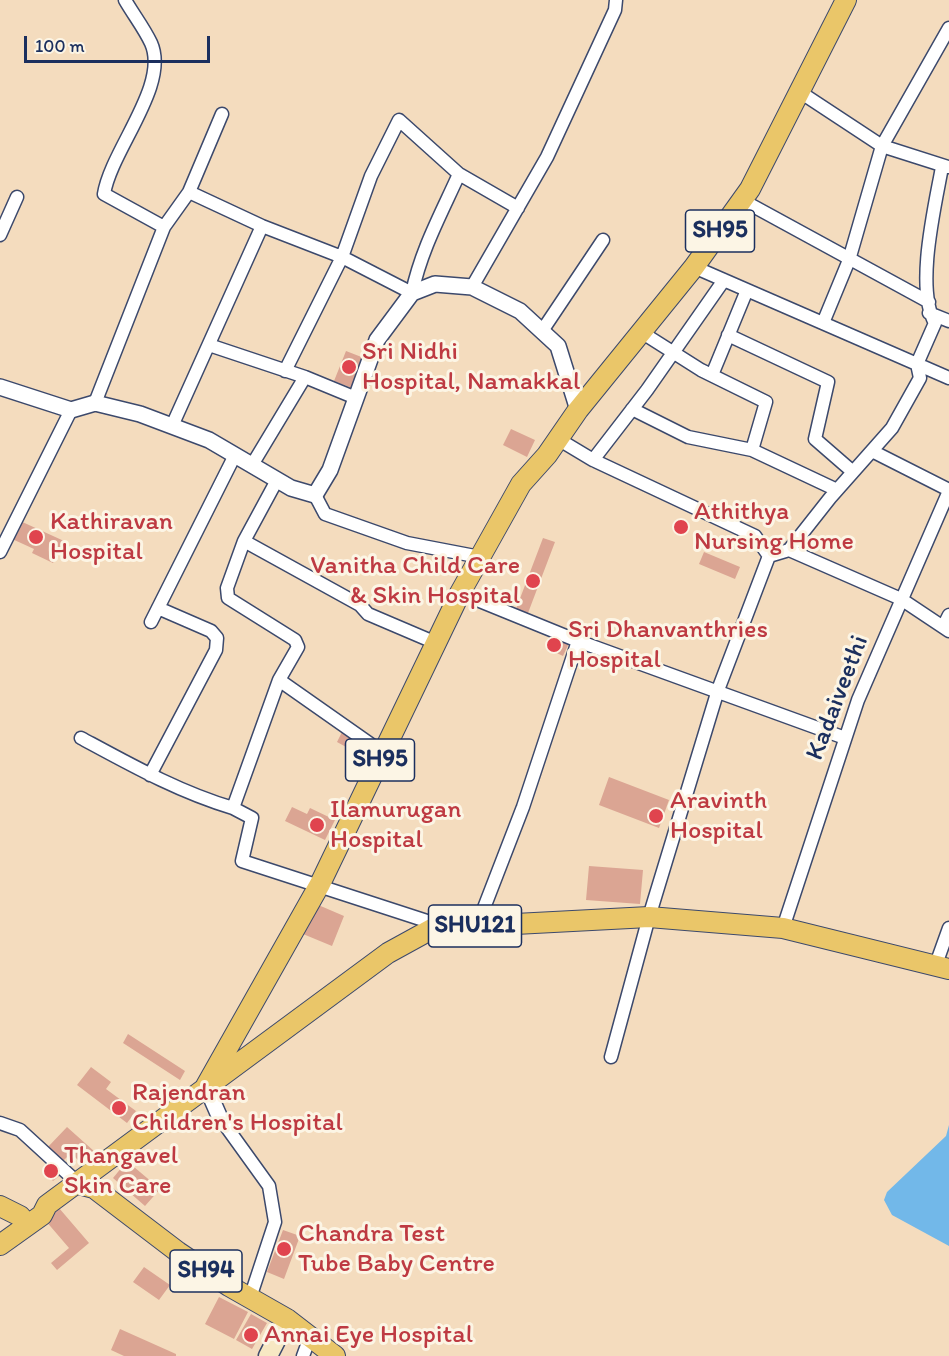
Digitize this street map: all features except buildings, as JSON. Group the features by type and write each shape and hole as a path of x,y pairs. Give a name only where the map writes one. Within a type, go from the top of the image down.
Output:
{"main road":[{"name":"SH95","path":"206,1086 320,884 460,594 521,484 694,267 742,200 846,0"},
{"name":"SHU121","path":"79,1184 206,1086 388,953 439,925 477,926 649,917 783,928 942,968"},
{"path":"0,1245 10,1222 36,1206 47,1205 79,1184"},
{"name":"SH94","path":"79,1184 94,1188 178,1252 287,1319 335,1356"},
{"path":"268,1356 287,1319"}],"street":[{"path":"125,0 152,45 154,80 111,172 104,194 164,228"},
{"path":"472,287 547,157 615,10 616,0 610,0"},
{"path":"823,323 849,260 882,146 949,28"},
{"path":"769,556 789,550 837,490 892,428 920,378 917,364 935,323 929,308 927,249 945,167 882,146 800,92"},
{"path":"95,403 164,228 189,192 222,114"},
{"path":"285,371 342,257 371,176 399,120 459,174 518,208"},
{"path":"315,495 330,470 377,340 412,293 424,246 436,228 459,174"},
{"path":"189,192 262,226 342,257 412,293 435,284 472,287 520,311 558,346 578,410"},
{"path":"0,235 17,196"},
{"path":"742,200 849,260 949,321"},
{"path":"172,426 262,226"},
{"path":"542,331 603,240"},
{"path":"694,267 949,378"},
{"path":"593,460 724,280"},
{"path":"712,375 747,290"},
{"path":"641,332 712,375 766,402 752,450"},
{"path":"728,335 828,382 815,439 853,472"},
{"path":"209,345 305,377 356,398"},
{"path":"252,465 305,377"},
{"path":"0,387 71,410 95,403 140,414 209,440 291,488 315,495 325,514 407,543 480,557"},
{"path":"632,409 688,437 752,450 837,490"},
{"path":"0,552 71,410"},
{"path":"558,439 593,460 755,536 769,556"},
{"path":"872,451 949,490"},
{"path":"152,622 235,455"},
{"path":"233,808 279,680 298,647 295,640 228,598 227,588 244,541 278,480"},
{"name":"Kadaiveethi","path":"783,928 858,700 949,490"},
{"path":"244,541 360,605 368,614 436,643"},
{"path":"789,550 901,599 946,629 949,615"},
{"path":"611,1057 649,917 718,690 769,556"},
{"path":"460,594 578,641 845,738"},
{"path":"150,775 216,650 217,638 211,631 158,608"},
{"path":"477,926 523,807 578,641"},
{"path":"279,680 383,753"},
{"path":"81,738 201,799 233,808 252,818 242,861 320,884 439,925"},
{"path":"942,968 949,928"},
{"path":"206,1086 220,1118 269,1186 275,1222 250,1298"},
{"path":"0,1122 20,1130 79,1184"},
{"path":"303,1356 310,1337"}],"water":[{"path":"949,1125 949,1246 892,1215 884,1200 887,1192 946,1136"}],"place":[{"name":"Sri Nidhi Hospital, Namakkal","path":"349,367"},
{"name":"Athithya Nursing Home","path":"681,527"},
{"name":"Kathiravan Hospital","path":"36,537"},
{"name":"Vanitha Child Care & Skin Hospital","path":"533,581"},
{"name":"Sri Dhanvanthries Hospital","path":"554,645"},
{"name":"Aravinth Hospital","path":"656,816"},
{"name":"Ilamurugan Hospital","path":"317,825"},
{"name":"Rajendran Children's Hospital","path":"119,1108"},
{"name":"Thangavel Skin Care","path":"51,1171"},
{"name":"Chandra Test Tube Baby Centre","path":"284,1249"},
{"name":"Annai Eye Hospital","path":"251,1335"}]}
